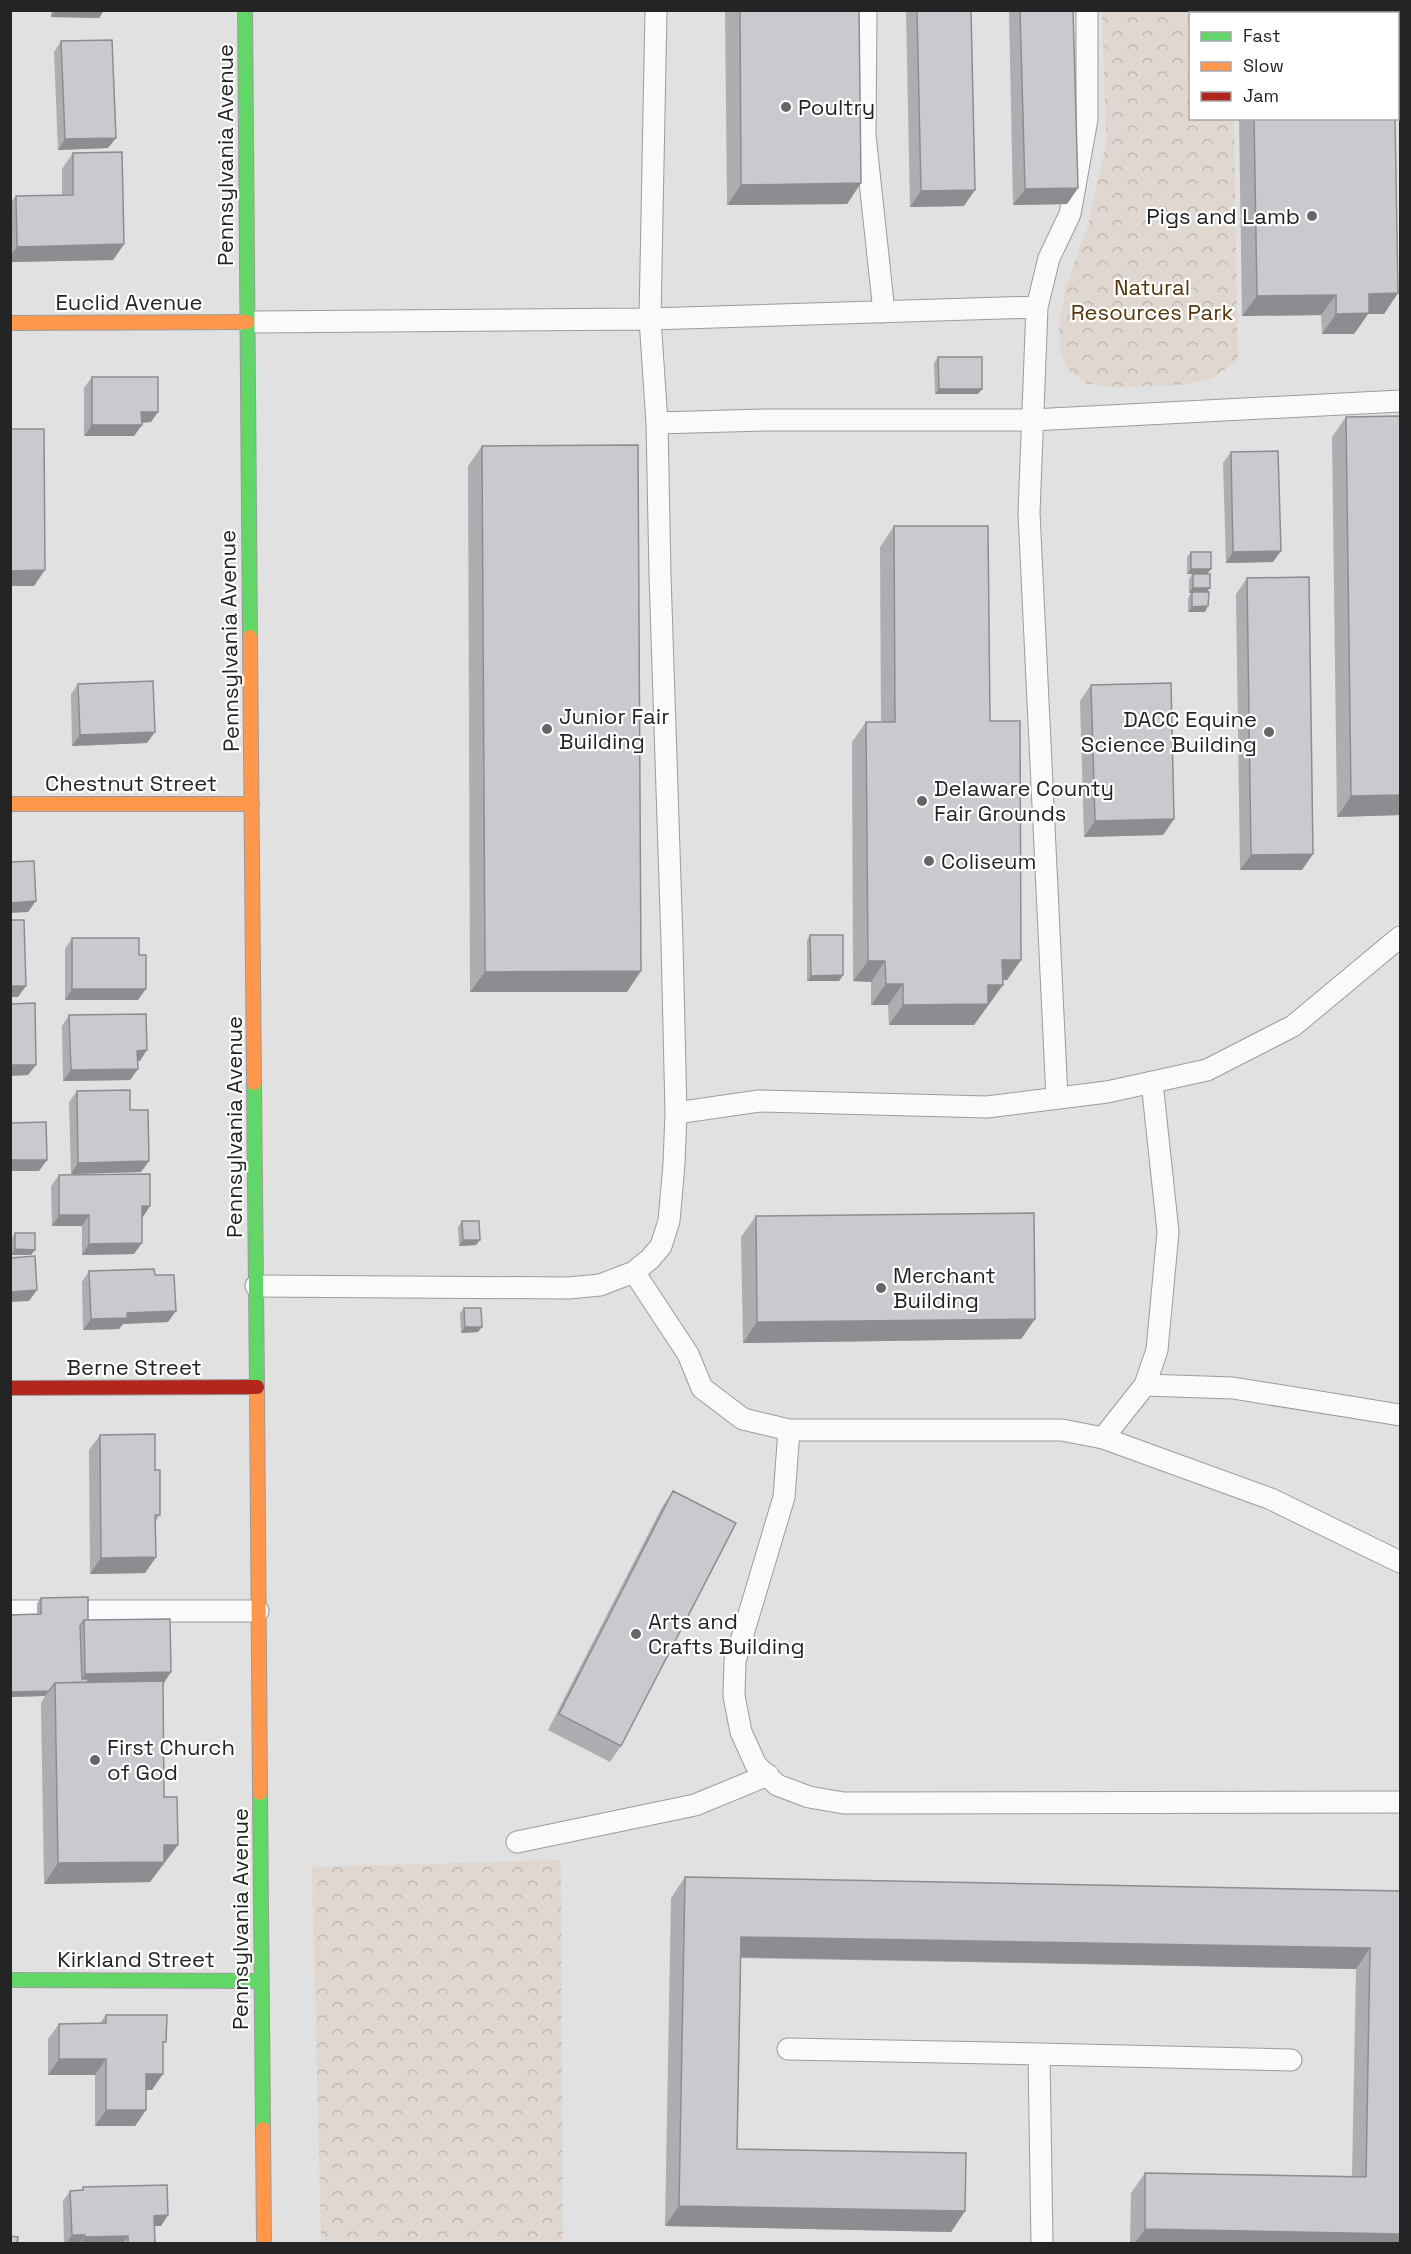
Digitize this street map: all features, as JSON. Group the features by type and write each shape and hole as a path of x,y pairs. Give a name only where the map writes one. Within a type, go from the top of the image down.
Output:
{"street":[{"name":"Pennsylvania Avenue","path":"245,10 264,2244"},
{"name":"Euclid Avenue","path":"10,323 248,322"},
{"name":"Chestnut Street","path":"10,804 252,804"},
{"name":"Berne Street","path":"10,1388 257,1387"},
{"name":"Kirkland Street","path":"10,1980 262,1980"}],"lane":[{"path":"256,1286 568,1288 600,1285 634,1272 650,1259 660,1246 669,1221 676,1113 657,423 650,319 656,10"},
{"path":"866,10 865,135 884,312"},
{"path":"1057,1098 1029,513 1037,307 1050,258 1070,214 1087,119 1087,10"},
{"path":"248,322 650,319 1037,307"},
{"path":"657,423 766,420 1032,420 1401,401"},
{"path":"676,1113 759,1101 987,1107 1107,1092 1207,1070 1293,1026 1401,937"},
{"path":"1103,1438 1145,1385 1157,1350 1167,1232 1152,1082"},
{"path":"634,1272 688,1354 702,1388 743,1419 789,1430 1062,1430 1103,1438 1271,1499 1401,1562"},
{"path":"1145,1385 1233,1388 1401,1415"},
{"path":"789,1430 784,1497 735,1661 734,1696 741,1732 756,1765 777,1785 809,1797 844,1803 1401,1802"},
{"path":"10,1611 258,1611"},
{"path":"517,1842 695,1805 768,1775"},
{"path":"789,2049 1291,2060"},
{"path":"1039,2054 1042,2244"}],"green space":[{"name":"Natural Resources Park","path":"1102,11 1232,11 1189,12 1189,120 1234,120 1238,361 1212,378 1181,385 1116,387 1088,384 1070,372 1060,352 1059,325 1066,286 1088,225 1106,144"},
{"path":"561,1860 563,2243 321,2243 312,1867"}],"building":[{"name":"Poultry","path":"740,10 859,10 861,183 741,185"},
{"path":"917,10 971,10 975,190 921,191"},
{"path":"1020,10 1073,10 1078,188 1025,189"},
{"path":"1252,10 1394,10 1394,12 1252,12"},
{"path":"112,40 116,138 65,139 61,41"},
{"name":"Pigs and Lamb","path":"1254,120 1395,120 1398,293 1369,294 1369,313 1336,314 1336,295 1257,296"},
{"path":"122,152 124,244 17,247 16,196 73,195 73,153"},
{"path":"938,357 982,357 982,389 939,389"},
{"path":"92,377 158,377 158,412 141,412 142,425 92,425"},
{"path":"1401,416 1401,795 1351,796 1346,417"},
{"path":"10,429 44,429 45,570 10,571"},
{"name":"Junior Fair Building","path":"638,445 641,971 485,972 482,446"},
{"path":"1278,451 1281,551 1233,552 1231,452"},
{"name":"Coliseum","path":"894,526 988,526 990,721 1020,721 1021,960 1002,960 1003,985 988,985 988,1004 903,1005 903,984 886,984 885,961 868,961 866,722 895,722"},
{"path":"1191,552 1211,552 1211,569 1191,569"},
{"path":"1193,574 1210,574 1210,588 1193,588"},
{"name":"DACC Equine Science Building","path":"1309,577 1313,854 1251,855 1247,578"},
{"path":"1192,592 1209,592 1208,606 1192,607"},
{"path":"153,681 155,732 80,735 78,684"},
{"path":"1171,683 1174,819 1095,821 1091,685"},
{"path":"34,861 36,901 10,903 10,862"},
{"path":"10,920 24,920 26,986 10,986"},
{"path":"810,935 843,935 843,975 811,976"},
{"path":"72,938 139,938 139,955 146,955 146,989 72,989"},
{"path":"35,1003 36,1065 10,1065 10,1004"},
{"path":"146,1014 147,1050 137,1051 138,1069 71,1070 69,1015"},
{"path":"130,1090 130,1110 148,1110 149,1161 78,1163 77,1091"},
{"path":"46,1122 47,1160 10,1160 10,1123"},
{"path":"150,1174 150,1206 142,1206 142,1243 89,1244 89,1215 59,1215 59,1175"},
{"path":"11,1200 11,1246 10,1246"},
{"name":"Merchant Building","path":"1034,1213 1035,1319 757,1322 756,1216"},
{"path":"462,1221 479,1221 480,1240 463,1240"},
{"path":"15,1233 35,1233 35,1250 15,1249"},
{"path":"35,1256 37,1290 10,1292 10,1258"},
{"path":"154,1269 155,1275 174,1275 176,1311 127,1313 127,1318 91,1319 89,1271"},
{"path":"464,1308 481,1308 482,1327 465,1327"},
{"path":"155,1434 155,1470 160,1470 160,1515 155,1515 156,1557 101,1558 100,1435"},
{"name":"Arts and Crafts Building","path":"673,1491 736,1523 621,1746 559,1714"},
{"path":"88,1597 88,1620 84,1620 80,1626 82,1679 88,1679 88,1682 55,1683 49,1691 10,1692 10,1615 41,1614 41,1598"},
{"path":"170,1619 171,1672 85,1674 84,1620"},
{"name":"First Church of God","path":"163,1681 164,1797 177,1797 178,1845 164,1845 164,1862 58,1863 55,1683"},
{"path":"685,1877 1401,1891 1401,2234 1145,2229 1145,2173 1366,2177 1370,1948 741,1937 737,2149 966,2153 965,2211 679,2206"},
{"path":"106,2015 167,2015 166,2042 163,2042 163,2074 146,2074 146,2110 106,2110 106,2059 59,2059 59,2024 106,2023"},
{"path":"167,2185 168,2215 154,2216 155,2243 128,2243 128,2236 72,2235 70,2191 83,2190 83,2187"},
{"path":"10,2236 18,2237 17,2244 10,2244"}],"traffic: fast":[{"path":"245,10 250,637"},
{"path":"254,1083 257,1388"},
{"path":"260,1793 263,2129"},
{"path":"10,1980 262,1981"}],"traffic: slow":[{"path":"10,323 247,322"},
{"path":"250,637 254,1083"},
{"path":"10,804 252,804"},
{"path":"257,1388 260,1793"},
{"path":"263,2129 264,2244"}],"traffic: jam":[{"path":"10,1388 257,1387"}],"place":[{"name":"Poultry","path":"786,107"},
{"name":"Pigs and Lamb","path":"1312,216"},
{"name":"Junior Fair Building","path":"547,729"},
{"name":"DACC Equine Science Building","path":"1269,732"},
{"name":"Delaware County Fair Grounds","path":"922,801"},
{"name":"Coliseum","path":"929,861"},
{"name":"Merchant Building","path":"881,1288"},
{"name":"Arts and Crafts Building","path":"636,1634"},
{"name":"First Church of God","path":"95,1760"}]}
